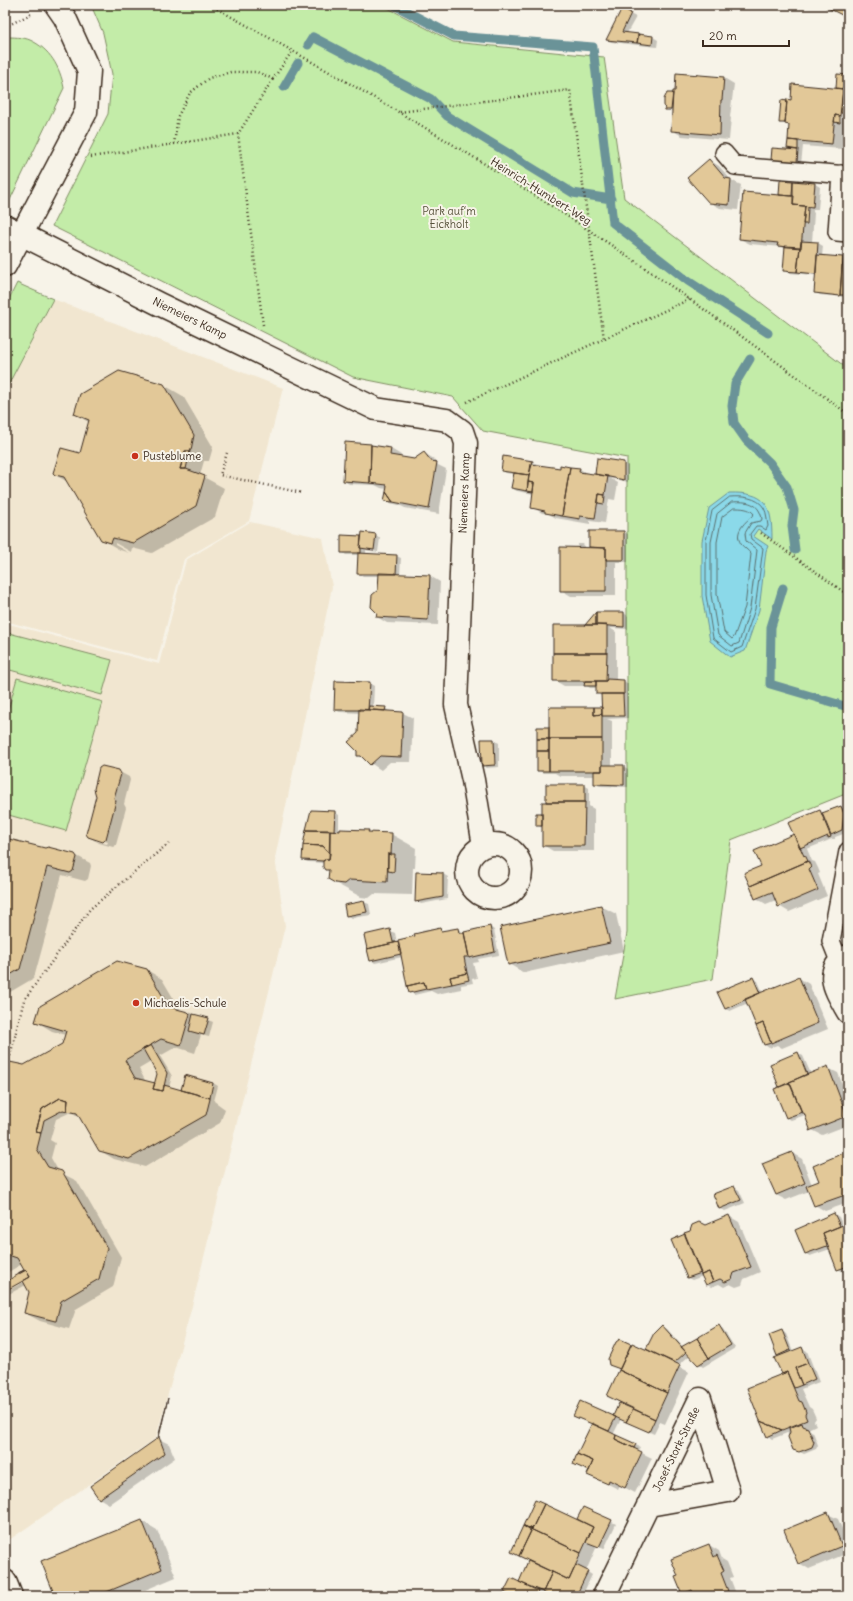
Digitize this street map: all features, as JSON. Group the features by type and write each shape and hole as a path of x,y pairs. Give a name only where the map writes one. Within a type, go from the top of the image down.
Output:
{"street":[{"path":"5,266 13,231 66,150 86,112 89,72 65,18 56,5"},
{"name":"Niemeiers Kamp","path":"13,231 376,409 448,420 462,431 466,443 456,705 473,780 484,846"},
{"path":"844,958 834,970 833,985 848,1012"},
{"name":"Josef-Stork-Straße","path":"604,1596 700,1400 728,1491 649,1505"},
{"path":"5,1581 11,1596"}],"lane":[{"path":"724,153 735,166 845,175 836,232 848,233"},
{"path":"844,958 831,941 848,851"}],"path":[{"name":"Heinrich-Humbert-Weg","path":"210,5 293,50 400,112 589,231 690,299 848,414"},
{"path":"5,27 34,12"},
{"path":"261,353 265,342 238,134 293,50"},
{"path":"174,144 178,116 190,93 209,78 231,72 257,72 273,79"},
{"path":"400,112 570,90 604,339"},
{"path":"66,150 83,158 238,134"},
{"path":"448,420 452,409 690,299"},
{"path":"227,453 220,475 302,493"},
{"path":"761,533 848,596"},
{"path":"10,1056 24,1000 90,909 169,843"}],"shaded area":[{"name":"Pusteblume","path":"53,299 283,388 249,521 184,559 157,661 5,621 5,391"},
{"name":"Michaelis-Schule","path":"250,522 323,538 332,587 275,858 285,926 192,1306 156,1438 9,1540 5,1532 5,623 159,664 186,560"}],"green space":[{"name":"Park auf‘m Eickholt","path":"91,5 382,5 453,42 604,57 624,198 848,369 848,793 731,840 713,979 615,999 627,933 627,458 483,431 453,397 353,377 52,226 108,114 112,74 103,33"},
{"path":"5,37 27,39 43,48 57,66 64,88 9,202 5,200"},
{"path":"17,283 53,299 5,391 5,307"},
{"path":"5,632 112,660 102,695 10,670 5,686"},
{"path":"17,678 103,702 66,831 5,814 5,721"}],"water":[{"path":"729,493 741,493 759,498 764,502 768,509 772,527 772,539 758,529 753,536 768,546 766,551 759,610 745,651 730,657 710,641 702,596 702,541 709,508"}],"building":[{"path":"822,5 843,5 848,8 848,18"},
{"path":"622,8 631,13 622,32 639,34 637,43 606,40"},
{"path":"638,34 653,36 652,45 637,43"},
{"path":"676,73 724,77 721,100 720,135 671,131 673,91 675,91"},
{"path":"837,74 848,75 848,114 841,113 843,89 836,88"},
{"path":"792,84 843,89 840,116 835,115 832,144 788,140 789,125 785,124 787,99 791,100"},
{"path":"667,93 673,93 671,110 665,110 664,99"},
{"path":"781,100 787,101 785,123 779,123"},
{"path":"835,115 840,116 840,123 834,122"},
{"path":"788,140 798,141 798,150 787,148"},
{"path":"772,148 798,150 797,162 771,160"},
{"path":"709,159 725,178 731,179 729,205 709,203 687,178"},
{"path":"780,180 793,181 792,196 779,195"},
{"path":"793,181 815,183 813,207 793,205"},
{"path":"743,192 794,196 793,205 805,206 801,248 777,246 778,243 739,239"},
{"path":"805,206 808,207 807,224 803,224"},
{"path":"801,241 818,242 816,274 797,272"},
{"path":"785,246 800,247 797,272 783,271"},
{"path":"817,255 843,257 840,296 814,293"},
{"path":"842,265 848,265 848,295 840,295"},
{"path":"119,371 164,384 194,435 191,450 185,451 180,469 186,469 205,476 196,506 133,543 113,538 111,543 101,540 64,477 53,473 61,448 80,453 89,420 74,414 80,394"},
{"path":"345,442 371,444 370,483 343,481"},
{"path":"371,445 391,448 390,455 414,459 424,452 431,461 437,462 429,509 393,502 386,492 387,485 370,483"},
{"path":"185,451 190,451 186,469 180,469"},
{"path":"503,456 533,461 529,475 501,471"},
{"path":"597,458 624,462 624,480 595,474"},
{"path":"531,464 560,468 560,465 570,467 562,516 545,513 545,511 531,508 534,483 528,482"},
{"path":"570,467 580,468 579,472 608,476 605,495 599,494 595,518 580,516 580,519 562,516"},
{"path":"514,473 529,475 527,491 511,488"},
{"path":"528,482 534,483 533,492 527,491"},
{"path":"386,492 393,502 384,501"},
{"path":"599,494 605,495 604,504 598,503"},
{"path":"589,531 624,531 624,560 606,560 606,548 589,547"},
{"path":"362,532 376,534 374,550 360,548"},
{"path":"341,535 361,536 361,553 341,553"},
{"path":"560,547 606,548 606,591 560,591"},
{"path":"358,553 397,555 396,574 357,574"},
{"path":"379,573 430,575 428,620 376,617 377,613 371,607 372,595 378,590"},
{"path":"596,612 624,612 624,627 596,625"},
{"path":"596,612 596,625 585,625"},
{"path":"553,625 607,625 607,653 553,653"},
{"path":"553,653 607,653 606,681 553,681"},
{"path":"607,679 624,680 624,694 596,694 596,681 606,681"},
{"path":"335,681 370,682 368,710 334,710"},
{"path":"585,681 596,681 596,686 584,686"},
{"path":"601,694 623,694 624,716 602,716"},
{"path":"369,706 386,707 385,711 368,710"},
{"path":"549,707 594,707 594,715 602,714 602,739 549,739"},
{"path":"594,707 602,707 602,714 594,715"},
{"path":"359,709 403,712 401,757 380,756 370,765 361,756 357,756 357,751 348,742 358,733"},
{"path":"537,727 549,727 549,739 537,739"},
{"path":"481,739 494,739 495,765 482,766"},
{"path":"537,739 549,739 549,751 537,751"},
{"path":"549,739 602,739 602,771 549,771"},
{"path":"537,751 549,751 549,771 537,771"},
{"path":"602,765 624,765 624,785 594,784 594,771 602,771"},
{"path":"102,766 119,770 121,774 114,798 116,801 106,839 103,842 88,837 86,834 96,796 94,789 99,768"},
{"path":"546,784 585,784 585,802 546,802"},
{"path":"542,802 585,802 584,846 542,846"},
{"path":"841,806 844,814 842,830 831,835 822,813"},
{"path":"311,810 335,811 334,831 306,830"},
{"path":"820,810 831,837 828,838 828,836 800,848 788,823"},
{"path":"536,813 542,813 542,826 536,826"},
{"path":"340,829 369,830 368,832 392,833 391,855 388,854 387,882 349,880 344,884 335,883 328,879 329,870 325,870 323,867 323,861 329,859 330,830 340,831"},
{"path":"306,830 330,830 330,854 323,846 303,845"},
{"path":"794,834 804,856 805,855 808,861 750,886 744,873 761,866 754,851"},
{"path":"5,838 75,854 77,857 73,871 70,873 47,867 20,969 5,978"},
{"path":"303,845 323,846 330,854 329,859 323,861 302,860"},
{"path":"388,854 395,854 394,872 388,871"},
{"path":"808,861 811,867 809,869 818,890 778,907 772,892 755,899 750,886"},
{"path":"416,872 443,873 443,897 415,902"},
{"path":"364,901 367,912 346,916 344,905"},
{"path":"601,905 610,943 508,965 500,927"},
{"path":"490,926 495,952 469,958 464,932"},
{"path":"440,928 441,931 458,928 459,933 464,933 469,957 464,957 467,973 450,977 452,984 426,989 424,982 407,986 398,940 415,936 414,934"},
{"path":"390,929 393,942 398,942 367,949 364,935"},
{"path":"398,942 401,954 370,961 367,949"},
{"path":"117,961 147,969 169,1007 188,1012 190,1014 181,1045 161,1039 125,1060 135,1078 155,1083 153,1089 163,1091 164,1085 210,1099 206,1115 129,1159 99,1151 77,1113 67,1111 68,1100 60,1098 42,1109 36,1132 41,1133 37,1149 48,1167 62,1171 107,1248 99,1279 61,1301 55,1321 24,1313 29,1292 23,1281 30,1277 26,1270 18,1273 24,1270 17,1258 8,1255 5,1257 5,1061 24,1065 62,1044 66,1031 35,1022 40,1006"},
{"path":"467,973 469,980 452,984 450,977"},
{"path":"753,977 760,993 725,1009 717,992"},
{"path":"799,977 818,1023 771,1043 763,1023 756,1026 745,999"},
{"path":"424,982 426,989 409,993 407,986"},
{"path":"193,1014 209,1018 204,1035 189,1031"},
{"path":"763,1023 771,1043 764,1045 756,1026"},
{"path":"151,1045 167,1073 163,1091 153,1089 157,1074 143,1049"},
{"path":"798,1052 807,1074 779,1087 770,1064"},
{"path":"828,1066 847,1116 809,1131 810,1129 804,1113 802,1113 789,1082"},
{"path":"185,1075 213,1083 210,1098 181,1090"},
{"path":"790,1083 802,1112 786,1118 774,1089"},
{"path":"60,1098 68,1100 67,1111 63,1110 44,1120 41,1133 36,1132 42,1109"},
{"path":"848,1151 848,1194 814,1206 806,1186 819,1181 813,1166"},
{"path":"792,1152 805,1183 776,1195 762,1164"},
{"path":"734,1186 741,1200 719,1209 713,1194"},
{"path":"834,1213 840,1226 823,1233 827,1246 805,1254 795,1230"},
{"path":"729,1215 751,1267 734,1273 732,1279 725,1282 720,1279 713,1282 709,1272 701,1275 684,1233 690,1231 692,1225 699,1222 705,1225"},
{"path":"848,1223 848,1266 837,1270 823,1233"},
{"path":"685,1234 701,1273 687,1278 671,1240"},
{"path":"26,1270 30,1277 5,1291 5,1282"},
{"path":"709,1272 713,1282 706,1285 701,1275"},
{"path":"662,1325 686,1352 674,1363 646,1349 654,1333"},
{"path":"719,1325 731,1345 709,1358 697,1338"},
{"path":"782,1330 790,1350 777,1356 769,1335"},
{"path":"697,1338 709,1358 698,1365 681,1347"},
{"path":"620,1339 631,1344 620,1369 609,1365 608,1359 616,1342"},
{"path":"632,1343 680,1365 667,1393 619,1370"},
{"path":"802,1347 808,1363 795,1368 802,1385 794,1388 787,1372 782,1374 774,1358"},
{"path":"808,1363 815,1379 802,1385 795,1368"},
{"path":"619,1370 667,1393 655,1419 607,1396"},
{"path":"787,1372 799,1401 802,1402 807,1420 782,1430 760,1421 747,1388"},
{"path":"168,1398 159,1437 165,1453 99,1499 90,1486 158,1438"},
{"path":"580,1401 616,1417 609,1431 573,1416"},
{"path":"619,1403 633,1409 626,1422 613,1416"},
{"path":"633,1409 655,1419 649,1432 626,1422"},
{"path":"760,1421 782,1430 767,1437"},
{"path":"592,1423 616,1435 615,1439 642,1452 625,1488 609,1480 608,1484 587,1475 593,1461 577,1454"},
{"path":"802,1423 803,1426 808,1428 814,1442 812,1447 799,1452 793,1450 788,1437 790,1432 789,1428"},
{"path":"616,1435 636,1444 634,1448 615,1439"},
{"path":"577,1454 593,1461 589,1471 573,1464"},
{"path":"535,1500 544,1504 532,1529 523,1526"},
{"path":"544,1504 593,1527 581,1553 524,1526 532,1529"},
{"path":"583,1507 612,1520 599,1547 586,1542 593,1527 577,1519"},
{"path":"828,1512 842,1546 798,1564 784,1530"},
{"path":"142,1520 162,1569 97,1596 55,1596 41,1561"},
{"path":"523,1526 531,1531 519,1556 511,1552"},
{"path":"524,1526 581,1553 569,1580 519,1556 531,1531"},
{"path":"709,1544 714,1557 717,1555 724,1571 721,1573 728,1591 717,1596 694,1596 692,1590 682,1594 675,1577 678,1576 671,1559"},
{"path":"528,1561 552,1572 543,1592 519,1582"},
{"path":"576,1565 588,1571 576,1596 550,1596 543,1592 552,1572 569,1580"},
{"path":"511,1578 538,1591 536,1596 512,1596 504,1592"}],"waterway":[{"path":"394,5 454,36 593,47 613,223 688,281 768,333"},
{"path":"308,45 313,37 431,99 447,116 573,193 611,199"},
{"path":"284,87 298,63"},
{"path":"750,359 735,384 732,406 734,423 746,440 770,463 787,487 794,510 792,526 795,550"},
{"path":"783,588 771,627 770,684 848,707"}],"place":[{"name":"Pusteblume","path":"135,456"},
{"name":"Michaelis-Schule","path":"136,1003"}]}
